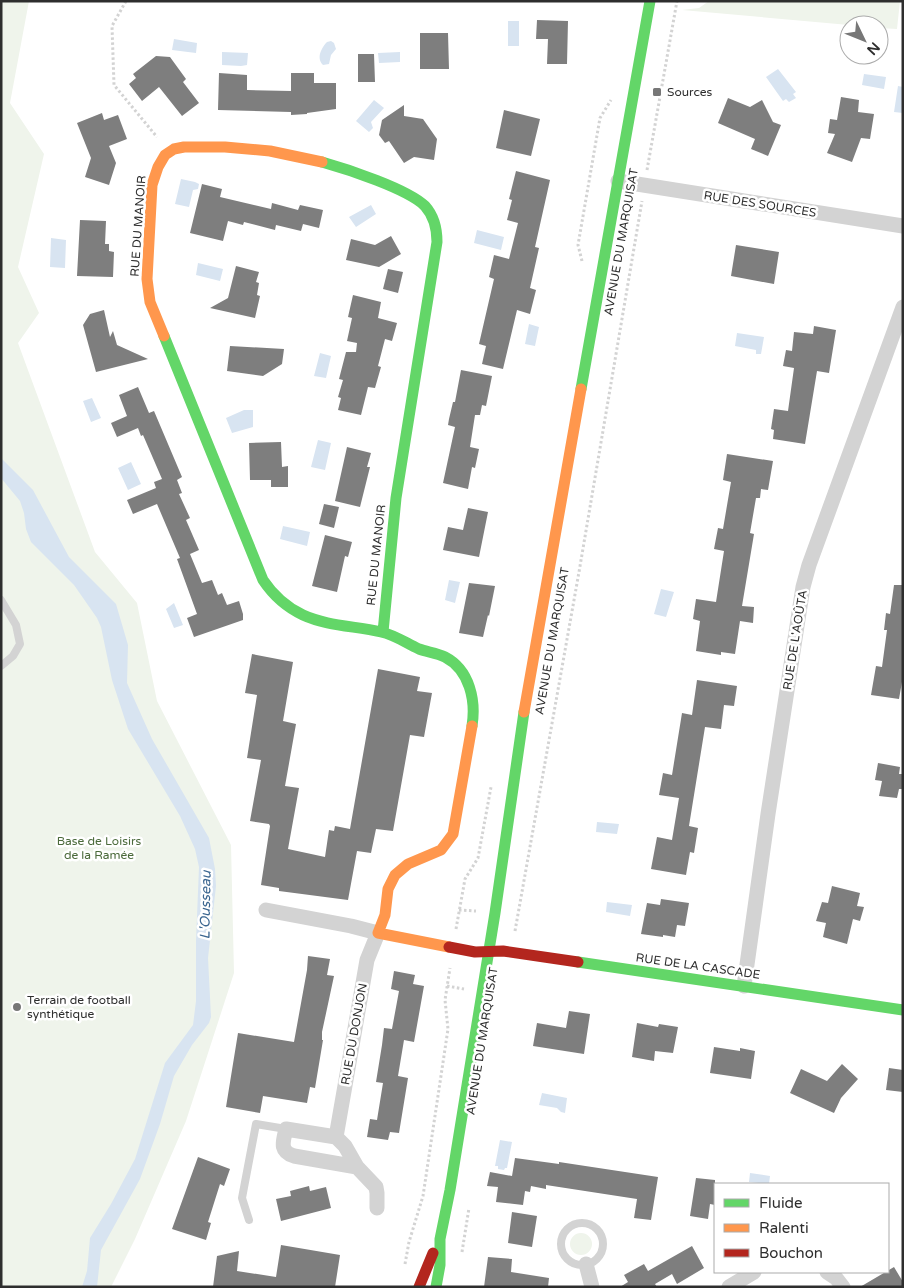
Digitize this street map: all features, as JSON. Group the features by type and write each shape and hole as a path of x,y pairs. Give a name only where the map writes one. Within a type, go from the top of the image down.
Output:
{"street":[{"name":"AVENUE DU MARQUISAT","path":"436,1287 440,1265 440,1239 450,1190 525,711 650,1"},
{"name":"RUE DU MANOIR","path":"378,933 385,915 385,899 388,887 395,875 409,863 437,853 449,842 453,834 474,706 469,682 454,662 445,657 421,649 383,632 358,629 303,615 280,600 263,580 150,302 147,278 152,185 155,170 162,159 169,152 178,148 186,146 237,147 296,155 330,164 405,193 421,202 431,215 437,231 437,242 396,498 383,632"},
{"name":"RUE DES SOURCES","path":"618,182 903,226"},
{"name":"RUE DE L'AOÛTA","path":"744,986 774,776 804,587 823,527 903,307"},
{"path":"266,910 467,951 488,951"},
{"name":"RUE DU DONJON","path":"336,1137 367,960 378,933"},
{"name":"RUE DE LA CASCADE","path":"488,951 511,952 903,1010"},
{"path":"357,1168 288,1154 282,1146 286,1129 336,1137 345,1146 357,1168 376,1188 377,1208"},
{"name":"AVENUE DU MARQUISAT","path":"419,1287 440,1239"},
{"path":"586,1264 592,1287"},
{"path":"729,1287 752,1273"},
{"path":"828,1273 836,1278 843,1287"}],"lane":[{"path":"1,600 16,625 20,644 13,656 1,666"},
{"path":"249,1220 242,1198 256,1124 286,1129"},
{"path":"578,1223 594,1226 600,1232 603,1239 603,1248 599,1255 594,1261 586,1264 570,1261 564,1255 561,1248 561,1239 564,1232 570,1226 578,1223"}],"path":[{"path":"126,1 112,26 114,84 169,152"},
{"name":"AVENUE DU MARQUISAT","path":"511,952 579,572 677,1"},
{"path":"461,1258 470,1199"}],"green space":[{"name":"Base de Loisirs de la Ramée","path":"1,1 29,1 10,103 44,154 18,267 39,313 18,343 95,552 137,603 157,701 231,845 234,973 186,1121 135,1239 111,1287 1,1287"},
{"path":"709,1 900,1 897,29 889,29 889,15 839,15 839,24 682,10 699,8"},
{"path":"581,1233 589,1236 592,1244 589,1252 581,1255 573,1252 570,1244 573,1236"}],"water":[{"path":"508,21 519,21 519,46 508,46"},
{"path":"174,39 197,43 196,53 172,50"},
{"path":"331,41 334,43 336,49 331,55 329,64 323,65 320,60 320,54 327,42"},
{"path":"222,52 248,53 247,65 222,65"},
{"path":"400,52 400,62 379,63 378,53"},
{"path":"778,69 796,92 793,94 796,98 789,102 786,99 783,101 766,77"},
{"path":"864,74 886,77 884,89 862,85"},
{"path":"898,86 903,87 903,113 894,112"},
{"path":"374,100 384,108 371,122 373,128 369,132 356,121"},
{"path":"181,179 199,184 198,189 193,190 189,207 175,204"},
{"path":"371,205 376,214 356,227 349,217"},
{"path":"477,230 504,237 501,250 474,243"},
{"path":"51,238 66,240 65,268 50,267"},
{"path":"198,263 223,269 220,281 196,275"},
{"path":"529,324 539,327 535,346 525,344"},
{"path":"737,333 764,337 761,354 756,354 756,350 735,346"},
{"path":"320,353 331,356 326,378 314,376"},
{"path":"92,398 101,418 91,422 83,401"},
{"path":"244,410 253,410 253,427 232,433 226,418"},
{"path":"318,440 331,443 325,470 311,467"},
{"name":"L'Ousseau","path":"1,458 33,490 69,557 116,604 128,645 127,683 152,739 209,838 215,869 216,886 208,958 211,1017 174,1076 160,1124 140,1179 101,1250 97,1287 82,1287 87,1271 90,1238 135,1159 165,1063 193,1025 196,1001 199,867 195,849 180,816 128,729 112,680 101,627 97,618 74,585 31,542 20,501 1,478"},
{"path":"131,462 141,484 128,490 118,468"},
{"path":"283,526 310,532 307,546 280,539"},
{"path":"449,580 460,582 455,603 445,600"},
{"path":"661,589 674,592 666,617 654,614"},
{"path":"174,603 183,625 174,628 166,609"},
{"path":"597,822 619,824 617,834 596,832"},
{"path":"607,902 632,905 630,916 606,912"},
{"path":"542,1093 567,1098 565,1113 557,1108 539,1105"},
{"path":"500,1140 512,1142 507,1168 504,1170 498,1169 498,1166 495,1166"},
{"path":"750,1173 770,1176 769,1183 749,1182"}],"building":[{"path":"537,20 568,21 567,64 547,64 548,39 536,39"},
{"path":"420,33 448,33 449,69 420,69"},
{"path":"358,54 374,54 375,82 358,82"},
{"path":"156,56 170,57 186,79 183,82 199,103 182,116 159,87 142,101 129,84 136,78 133,74"},
{"path":"219,73 247,75 247,90 291,91 291,73 314,73 314,83 336,83 336,109 291,115 291,112 218,110"},
{"path":"841,97 859,100 858,112 874,114 870,139 861,138 852,162 827,153 835,134 828,133 830,119 837,120"},
{"path":"728,98 750,107 762,100 773,122 781,125 768,156 751,149 755,139 718,123"},
{"path":"404,105 404,116 423,119 437,139 434,160 414,157 404,163 389,141 385,143 379,135 382,120"},
{"path":"504,110 540,119 531,156 496,148"},
{"path":"102,113 104,120 118,115 127,139 109,146 116,163 109,185 85,177 91,158 77,123"},
{"path":"516,171 550,180 535,247 539,248 530,288 536,290 530,314 517,310 503,369 482,364 486,346 479,344 494,279 489,277 494,255 509,259 518,223 507,220 512,200 509,199"},
{"path":"202,184 222,189 220,197 271,209 272,203 298,210 300,205 323,210 319,228 303,224 301,231 276,225 275,230 244,222 243,225 228,221 223,241 190,233"},
{"path":"80,220 106,221 105,244 109,244 109,251 114,252 113,277 77,276"},
{"path":"391,236 401,254 379,267 346,260 351,239 375,245"},
{"path":"736,245 779,252 774,284 731,276"},
{"path":"236,266 259,272 256,282 259,283 257,295 260,296 255,318 210,308 228,298"},
{"path":"388,269 403,272 398,293 383,289"},
{"path":"353,295 381,302 378,318 397,323 392,341 385,339 378,366 381,367 375,388 368,387 361,415 338,410 341,398 338,397 343,380 339,379 346,352 356,352 357,343 347,341 352,318 348,317"},
{"path":"104,310 110,337 113,331 117,345 148,359 96,372 83,325 90,314"},
{"path":"814,326 836,330 829,373 817,371 805,444 773,439 774,430 771,429 774,409 788,411 794,368 783,366 786,350 792,351 794,332 813,334"},
{"path":"230,346 284,349 282,364 263,376 227,371"},
{"path":"461,370 492,376 486,406 482,405 480,415 475,415 470,447 479,449 475,468 472,467 468,489 443,483 455,427 448,425 453,402 455,402"},
{"path":"138,387 149,413 154,411 182,477 177,480 182,493 179,494 190,518 186,520 199,550 190,554 202,583 212,580 218,595 222,593 227,605 239,601 243,614 243,620 194,637 187,618 197,614 177,559 180,558 157,504 133,514 127,500 156,488 154,482 162,479 143,435 141,436 138,428 117,437 111,423 127,416 119,395"},
{"path":"281,442 282,467 288,466 288,487 271,487 271,480 250,480 249,443"},
{"path":"347,447 371,453 367,467 370,467 360,507 335,501"},
{"path":"727,454 773,461 768,490 761,489 760,498 756,498 750,533 754,534 742,606 754,607 753,623 740,621 735,654 721,652 721,655 696,651 700,621 693,619 696,599 716,602 724,551 714,549 718,528 723,529 731,482 723,480"},
{"path":"324,504 339,507 334,528 319,524"},
{"path":"468,508 488,512 479,557 443,550 448,527 463,530"},
{"path":"325,535 352,542 348,557 345,556 337,592 312,586"},
{"path":"469,583 495,586 483,637 459,633"},
{"path":"894,585 903,585 903,676 899,699 871,695 876,666 882,667 887,630 884,630 886,613 890,614"},
{"path":"252,654 293,662 283,721 296,724 285,786 299,788 288,849 325,857 329,830 334,831 335,826 350,829 378,669 420,677 417,691 432,693 424,737 410,735 393,831 376,829 371,853 357,851 348,900 279,891 279,888 261,885 270,826 269,824 250,821 261,760 247,758 257,695 245,693"},
{"path":"697,680 737,686 734,706 724,705 721,729 705,727 689,826 698,828 694,853 690,852 686,875 651,869 657,837 672,840 679,798 659,795 663,773 672,775 682,713 692,715"},
{"path":"878,763 900,767 899,774 903,774 903,789 899,789 897,798 879,796 882,781 875,780"},
{"path":"832,886 860,893 857,906 864,907 860,921 853,919 847,944 823,937 826,923 816,921 822,902 828,903"},
{"path":"661,899 689,903 685,926 677,925 675,937 641,934 647,903 660,905"},
{"path":"308,956 330,959 327,975 334,976 322,1032 323,1040 315,1088 310,1087 307,1103 263,1096 260,1113 226,1107 238,1033 294,1042"},
{"path":"394,971 415,975 413,984 424,986 414,1042 404,1040 398,1076 408,1078 399,1133 390,1132 388,1140 367,1137 370,1119 377,1120 383,1083 376,1082 384,1028 392,1029 399,991 391,989"},
{"path":"569,1011 590,1014 584,1054 533,1046 537,1023 566,1028"},
{"path":"637,1023 658,1027 659,1024 678,1027 673,1053 655,1051 654,1061 632,1057"},
{"path":"714,1047 740,1051 740,1048 755,1051 751,1079 710,1073"},
{"path":"842,1064 858,1079 841,1098 834,1113 790,1093 801,1069 827,1081"},
{"path":"889,1068 903,1070 903,1092 886,1090"},
{"path":"198,1157 230,1169 224,1186 220,1184 208,1222 211,1223 206,1240 172,1229"},
{"path":"515,1158 559,1164 559,1162 658,1177 651,1220 634,1218 637,1199 546,1185 546,1189 531,1186 530,1192 525,1191 523,1205 496,1202 498,1187 487,1186 490,1172 512,1176"},
{"path":"696,1178 715,1180 714,1205 710,1204 708,1219 690,1216"},
{"path":"309,1186 310,1191 326,1187 331,1208 281,1221 276,1199 291,1196 290,1191"},
{"path":"512,1212 537,1216 532,1247 508,1243"},
{"path":"281,1245 340,1255 335,1287 213,1287 217,1256 239,1251 237,1271 276,1277"},
{"path":"692,1246 704,1268 677,1284 672,1274 655,1284 657,1287 620,1287 628,1282 624,1275 644,1264 648,1271"},
{"path":"488,1257 512,1259 511,1272 549,1278 548,1287 484,1287"},
{"path":"894,1267 903,1282 903,1287 860,1287 884,1273 889,1273 889,1270"}],"traffic: fast":[{"path":"581,389 650,1"},
{"path":"322,162 392,186 417,200 431,214 436,232 437,242 396,498 383,632"},
{"path":"164,336 263,580 276,596 286,604 312,619 386,633 419,649 445,657 454,663 466,678 472,697 472,726"},
{"path":"436,1287 440,1265 440,1239 450,1190 495,913 524,712"},
{"path":"578,962 903,1010"}],"traffic: slow":[{"path":"164,336 150,302 147,279 152,185 158,167 165,155 174,149 184,147 225,147 270,151 322,162"},
{"path":"524,712 581,389"},
{"path":"449,947 378,933 385,915 388,889 395,875 408,864 441,850 453,834 472,726"}],"traffic: jam":[{"path":"449,947 475,952 503,951 578,962"},
{"path":"419,1287 433,1253"}],"place":[{"name":"Sources","path":"657,92"},
{"name":"Terrain de football synthétique","path":"17,1007"}]}
